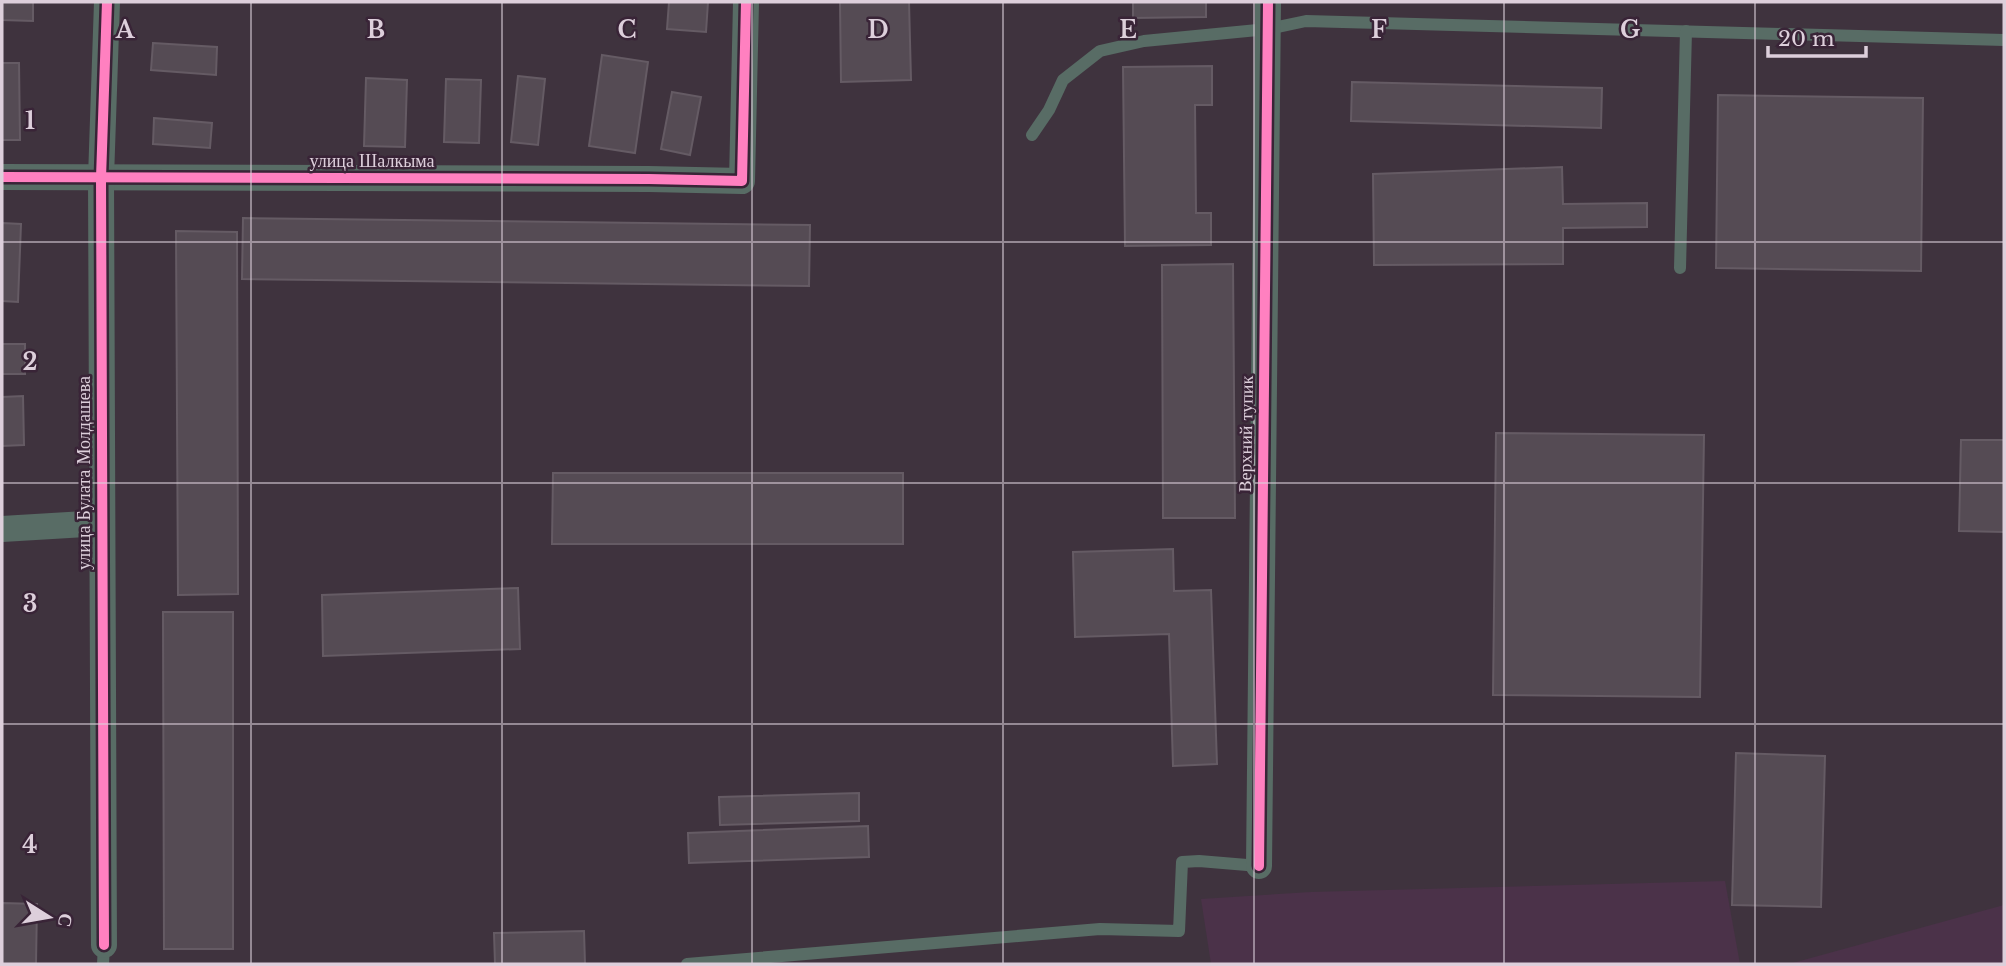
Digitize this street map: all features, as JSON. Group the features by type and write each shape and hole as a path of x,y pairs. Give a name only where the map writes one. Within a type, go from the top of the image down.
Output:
{"street":[{"name":"улица Булата Молдашева","path":"104,955 101,178 107,2"},
{"name":"улица Шалкыма","path":"2,177 742,181 746,2"},
{"name":"Верхний тупик","path":"1259,866 1268,2"},
{"path":"2,529 102,523"}],"lane":[{"path":"1032,135 1049,110 1063,80 1100,51 1144,41 1268,29 1306,21 2004,40"},
{"path":"1680,268 1686,32"},
{"path":"687,964 1100,929 1179,931 1182,862 1259,866"}],"shaded area":[{"path":"1725,881 1740,964 1211,964 1201,899 1311,892"},
{"path":"2004,905 2004,964 1789,964"}],"building":[{"path":"2,2 33,2 33,21 2,20"},
{"path":"669,2 708,2 706,32 667,29"},
{"path":"840,2 909,2 911,80 841,82"},
{"path":"1133,2 1206,2 1206,17 1133,18"},
{"path":"153,43 217,47 216,75 151,70"},
{"path":"602,55 648,62 635,153 589,146"},
{"path":"2,63 19,63 20,140 2,140"},
{"path":"1212,66 1212,105 1195,105 1196,213 1211,213 1211,245 1125,246 1123,67"},
{"path":"518,76 545,79 538,145 511,142"},
{"path":"366,78 407,80 405,147 364,146"},
{"path":"446,79 481,80 479,143 444,142"},
{"path":"1352,82 1602,88 1601,128 1351,121"},
{"path":"672,92 701,97 690,155 661,149"},
{"path":"1718,95 1923,98 1921,271 1716,268"},
{"path":"154,118 212,123 210,148 153,144"},
{"path":"1562,167 1563,204 1647,203 1647,227 1563,228 1563,264 1374,265 1373,174"},
{"path":"243,218 810,225 809,286 242,279"},
{"path":"2,223 21,224 18,302 2,301"},
{"path":"176,231 237,232 238,594 178,595"},
{"path":"1233,264 1235,518 1163,518 1162,265"},
{"path":"2,344 25,344 25,374 2,374"},
{"path":"23,396 24,445 2,446 2,397"},
{"path":"1496,433 1704,435 1700,697 1493,695"},
{"path":"1961,440 2004,440 2004,532 1959,531"},
{"path":"553,473 903,473 903,544 552,544"},
{"path":"1173,549 1174,591 1211,590 1217,764 1173,766 1169,634 1075,637 1073,552"},
{"path":"518,588 520,649 323,656 322,595"},
{"path":"163,612 233,612 233,949 164,949"},
{"path":"1736,753 1825,756 1821,907 1732,905"},
{"path":"859,793 859,821 720,825 719,797"},
{"path":"868,826 869,857 689,863 688,833"},
{"path":"2,903 37,904 36,964 2,964"},
{"path":"584,931 585,964 495,964 494,933"}],"cycle path":[{"path":"104,945 101,178 107,2"},
{"path":"2,177 742,181 746,2"},
{"path":"1259,866 1268,2"}]}
